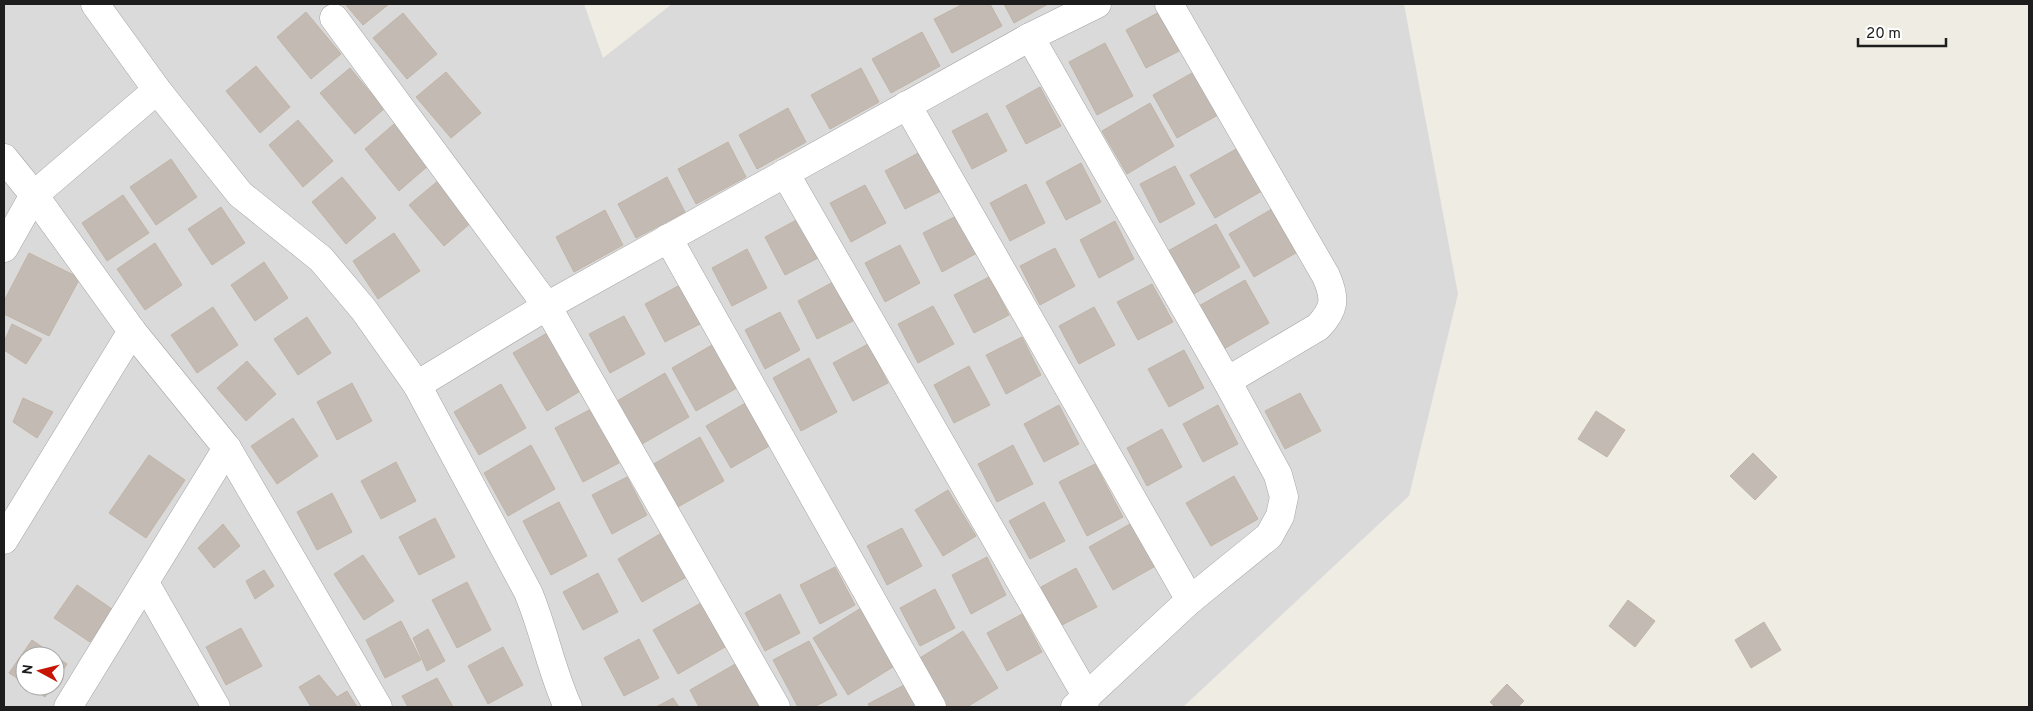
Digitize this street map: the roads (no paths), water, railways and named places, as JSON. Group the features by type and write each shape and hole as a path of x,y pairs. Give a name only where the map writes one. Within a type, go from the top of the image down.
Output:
{"street":[{"path":"95,4 157,90 240,194 321,259 364,310 416,385 528,592 539,618 558,686 568,707"},
{"path":"416,385 547,306 668,238 1030,37 1097,4"},
{"path":"1169,4 1326,276 1332,291 1333,304 1329,316 1318,327 1227,381"},
{"path":"334,18 547,306 776,707"},
{"path":"785,173 1081,702 1190,600 1269,536 1280,516 1284,498 1278,475 1227,381 1030,37"},
{"path":"4,248 34,195 157,90"},
{"path":"908,105 1190,600"},
{"path":"4,158 34,195 132,331 227,448 378,707"},
{"path":"668,238 932,707"},
{"path":"4,540 132,331"},
{"path":"68,707 146,583 227,448"},
{"path":"146,583 216,707"}]}
